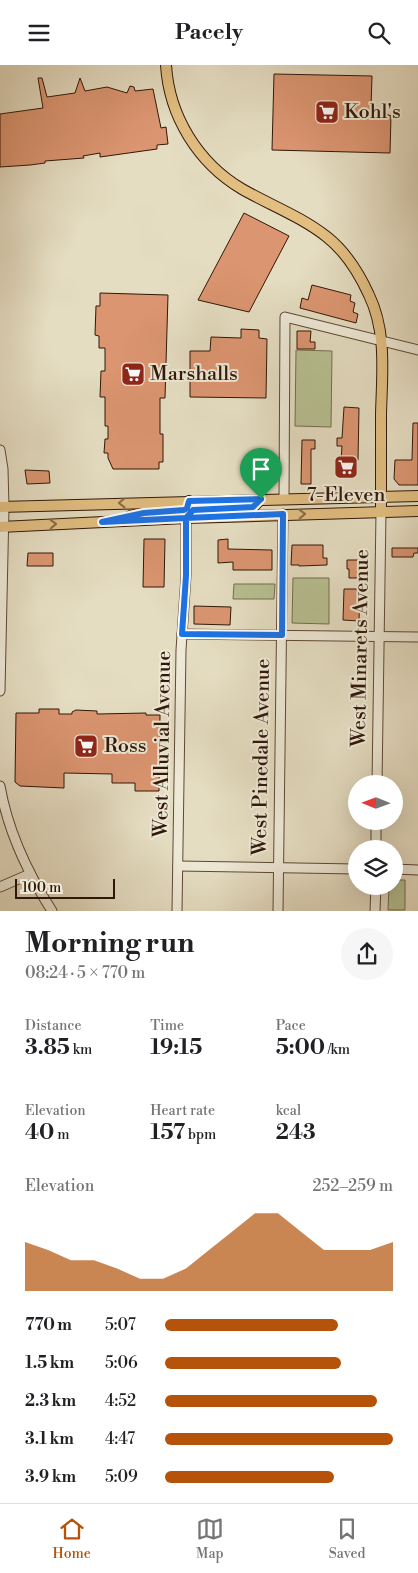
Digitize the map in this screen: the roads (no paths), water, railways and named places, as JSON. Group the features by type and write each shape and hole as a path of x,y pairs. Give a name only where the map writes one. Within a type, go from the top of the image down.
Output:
{"main road":[{"path":"166,65 170,92 177,115 192,142 210,164 232,182 317,230 344,254 369,295 382,340 381,512"},
{"path":"2,507 418,496"},
{"path":"186,518 193,510 253,507 261,499"},
{"path":"102,522 144,513 184,510 187,508 189,501"},
{"path":"2,527 283,514 418,511"}],"street":[{"path":"284,499 285,317 418,350"},
{"path":"0,450 3,469 0,691"},
{"name":"West Minarets Avenue","path":"377,775 381,512"},
{"name":"West Pinedale Avenue","path":"278,911 283,514"},
{"name":"West Alluvial Avenue","path":"177,911 186,518"},
{"path":"182,634 418,637"},
{"path":"0,786 8,822 30,874 52,911"},
{"path":"178,866 348,869"},
{"path":"403,869 418,870"},
{"path":"0,887 30,874"},
{"path":"375,911 376,895"}],"place":[{"name":"Kohl's","path":"327,112"},
{"name":"Marshalls","path":"133,374"},
{"name":"7-Eleven","path":"346,467"},
{"name":"Ross","path":"86,746"}]}
